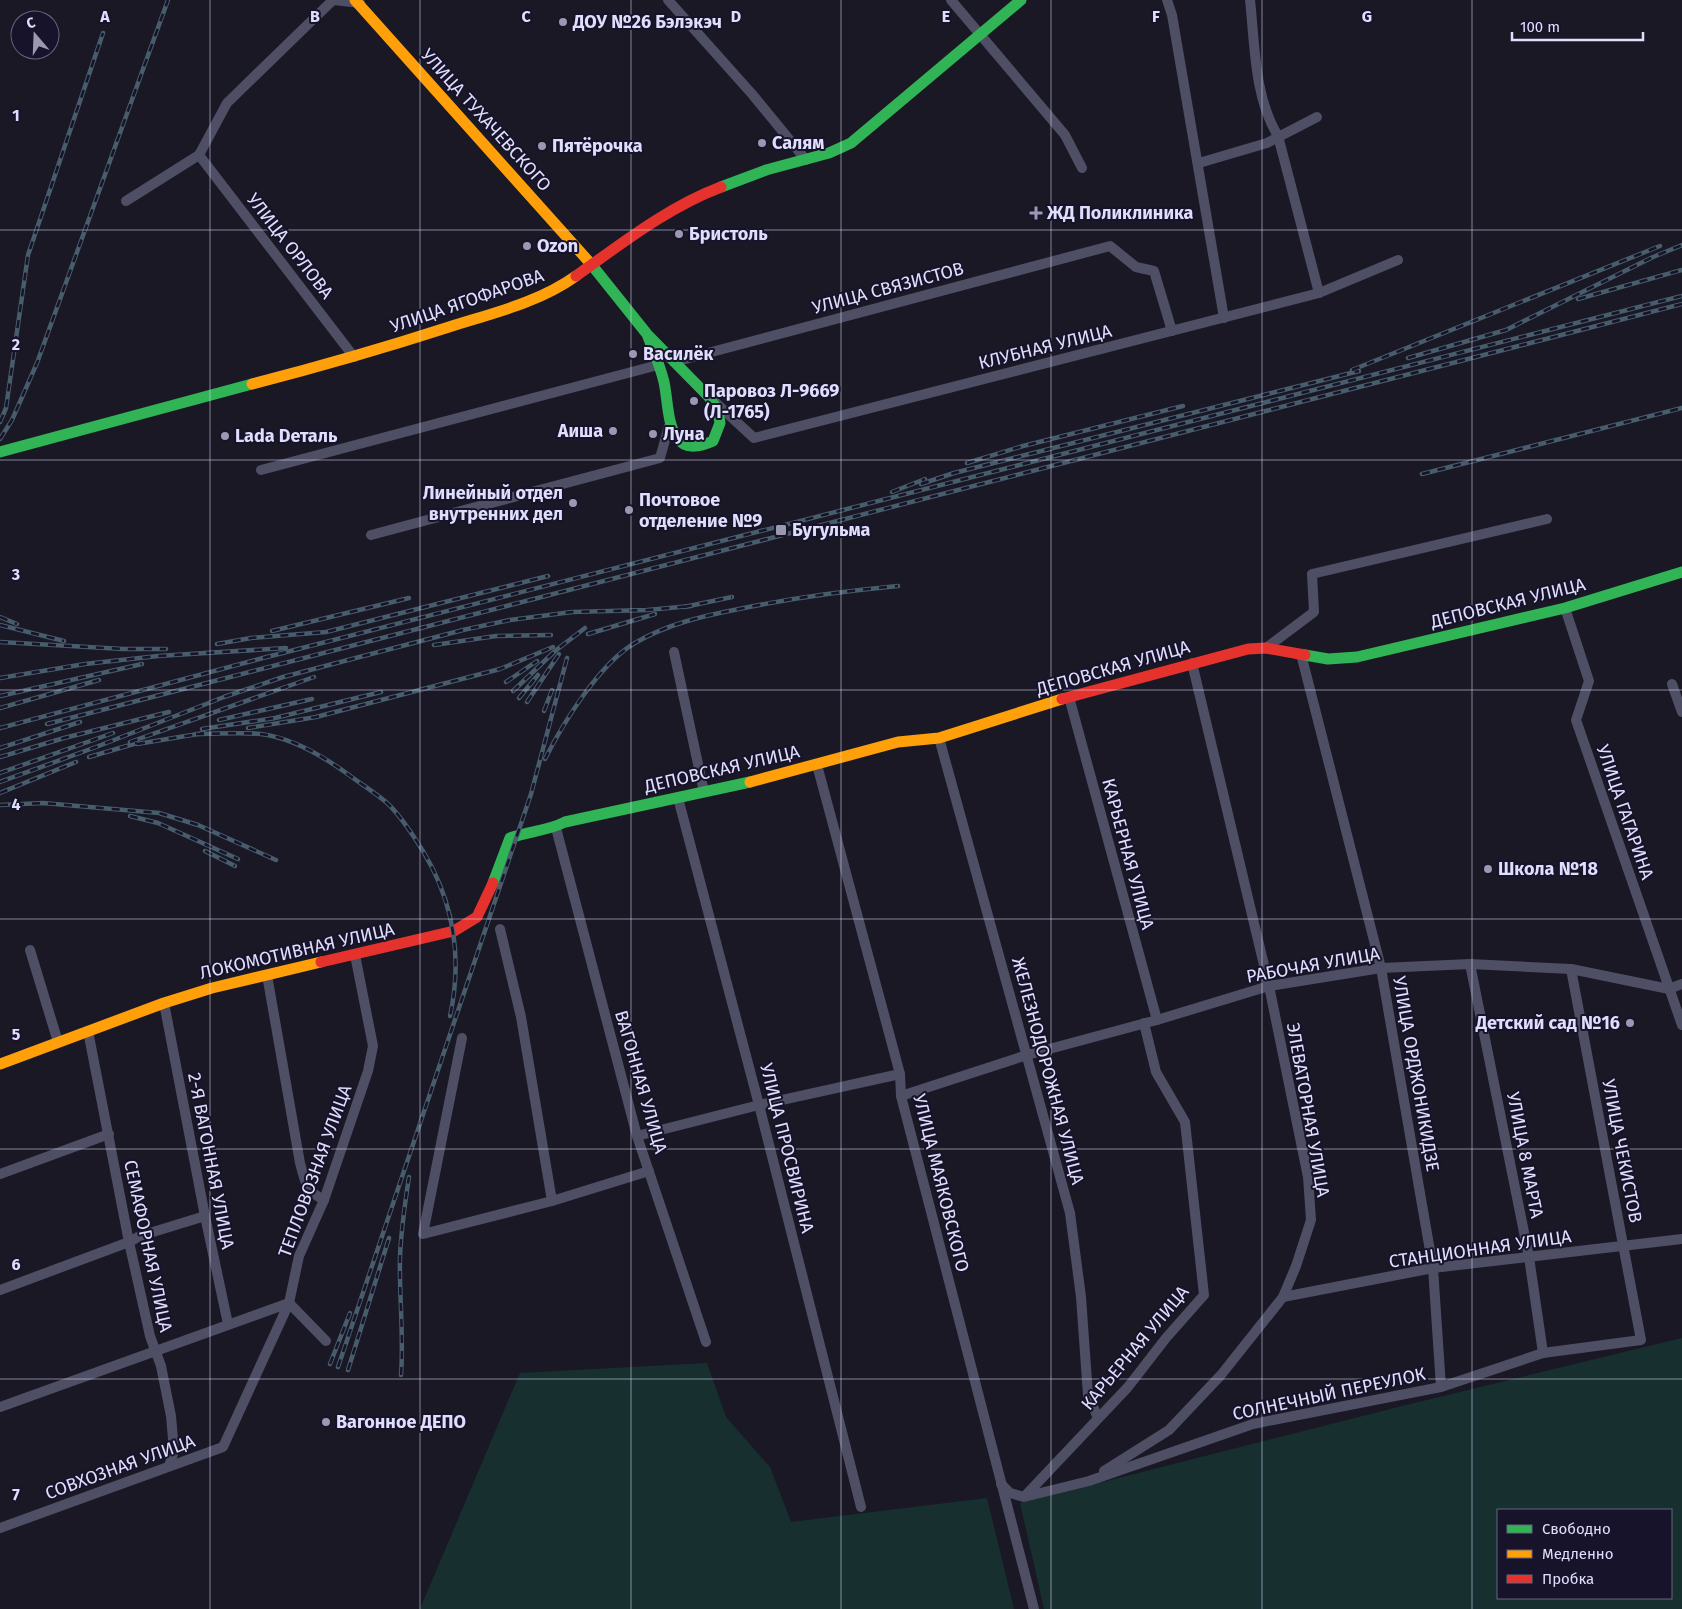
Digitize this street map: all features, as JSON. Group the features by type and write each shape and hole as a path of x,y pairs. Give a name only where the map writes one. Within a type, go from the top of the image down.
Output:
{"street":[{"path":"126,201 199,155 227,103 334,0 359,1"},
{"path":"668,0 752,94 806,160"},
{"path":"951,0 1065,135 1082,168"},
{"name":"УЛИЦА ЯГОФАРОВА","path":"0,452 354,357 526,303 556,290 591,264 674,210 716,189 766,170 806,160 851,143 1021,0"},
{"path":"1167,0 1172,15 1199,163 1224,318"},
{"path":"1250,0 1260,91 1266,118 1278,136 1319,293"},
{"name":"УЛИЦА ТУХАЧЕВСКОГО","path":"359,1 591,264 647,334"},
{"path":"1199,163 1267,143 1317,118"},
{"name":"УЛИЦА ОРЛОВА","path":"199,155 354,357"},
{"name":"УЛИЦА СВЯЗИСТОВ","path":"674,362 1110,246 1136,267 1154,271 1172,331"},
{"name":"КЛУБНАЯ УЛИЦА","path":"709,398 754,438 1319,293 1398,260"},
{"path":"647,334 709,398 718,411 720,423 713,441 702,445 688,444 676,436 670,426"},
{"path":"371,535 660,458 670,426 665,384 647,334"},
{"path":"260,470 658,364"},
{"path":"1266,648 1314,612 1312,574 1547,519"},
{"name":"ДЕПОВСКАЯ УЛИЦА","path":"556,828 565,822 678,798 817,765 898,742 939,738 1069,697 1192,663 1248,650 1266,648 1328,659 1357,656 1565,608 1682,572"},
{"name":"УЛИЦА ГАГАРИНА","path":"1565,608 1589,681 1576,720 1682,1025"},
{"path":"674,652 704,792"},
{"name":"УЛИЦА ОРДЖОНИКИДЗЕ","path":"1302,654 1381,968 1433,1268 1441,1387"},
{"name":"ЭЛЕВАТОРНАЯ УЛИЦА","path":"1089,1481 1169,1430 1221,1375 1283,1297 1296,1266 1310,1220 1308,1177 1269,986 1192,663"},
{"path":"1672,684 1682,712"},
{"name":"КАРЬЕРНАЯ УЛИЦА","path":"1069,697 1157,1020"},
{"name":"ЖЕЛЕЗНОДОРОЖНАЯ УЛИЦА","path":"939,738 1070,1213 1081,1297 1088,1395 1098,1418"},
{"name":"УЛИЦА МАЯКОВСКОГО","path":"817,765 900,1074 901,1096 1034,1609"},
{"name":"УЛИЦА ПРОСВИРИНА","path":"678,798 760,1105 861,1506"},
{"name":"ЛОКОМОТИВНАЯ УЛИЦА","path":"0,1064 164,1003 267,975 441,935 468,924 485,904 510,838 556,828"},
{"name":"ВАГОННАЯ УЛИЦА","path":"556,828 638,1136 706,1342"},
{"path":"500,929 521,1017 552,1201"},
{"path":"30,950 58,1042"},
{"name":"ТЕПЛОВОЗНАЯ УЛИЦА","path":"223,1446 289,1303 299,1256 324,1200 368,1071 373,1046 355,955"},
{"name":"РАБОЧАЯ УЛИЦА","path":"901,1096 1027,1055 1157,1020 1269,986 1381,968 1470,964 1571,968 1669,989"},
{"name":"УЛИЦА 8 МАРТА","path":"1470,964 1529,1257 1543,1353"},
{"name":"УЛИЦА ЧЕКИСТОВ","path":"1571,968 1641,1340"},
{"path":"267,975 300,1163 307,1187 311,1193 324,1200"},
{"path":"1669,989 1682,984"},
{"name":"2-Я ВАГОННАЯ УЛИЦА","path":"164,1003 228,1324"},
{"name":"КАРЬЕРНАЯ УЛИЦА","path":"1024,1497 1128,1387 1166,1338 1204,1295 1185,1122 1156,1072 1144,1023"},
{"name":"СЕМАФОРНАЯ УЛИЦА","path":"88,1031 129,1242 150,1336 161,1366 171,1416 174,1451 169,1466"},
{"path":"462,1038 423,1234 552,1201 649,1171"},
{"path":"638,1136 760,1105 900,1074"},
{"path":"0,1174 108,1134"},
{"path":"0,1290 157,1230 205,1216"},
{"name":"СТАНЦИОННАЯ УЛИЦА","path":"1283,1297 1433,1268 1682,1239"},
{"path":"0,1407 289,1303 326,1341"},
{"name":"СОЛНЕЧНЫЙ ПЕРЕУЛОК","path":"1024,1497 1089,1481 1253,1424 1441,1387 1543,1353 1641,1340"},
{"name":"СОВХОЗНАЯ УЛИЦА","path":"0,1528 223,1446"},
{"path":"1001,1484 1010,1494 1024,1497"}],"green space":[{"path":"1682,1338 1682,1609 1044,1609 1020,1503 1402,1406"},
{"path":"707,1363 726,1417 770,1467 791,1522 987,1498 1014,1609 420,1609 520,1373"}],"railway":[{"path":"0,439 12,420 37,363 168,0"},
{"path":"0,422 6,408 28,255 103,33"},
{"path":"1408,358 1506,330 1653,257 1682,245"},
{"path":"1352,370 1660,246"},
{"path":"1578,299 1682,270"},
{"path":"0,728 263,658 1682,296"},
{"path":"47,724 1682,304"},
{"path":"921,484 954,473 1359,371"},
{"path":"967,463 1023,446 1183,406"},
{"path":"1422,474 1682,408"},
{"path":"892,492 925,479"},
{"path":"217,644 251,638 326,632 548,576"},
{"path":"545,759 572,712 596,679 622,652 647,636 699,618 779,601 898,586"},
{"path":"684,607 732,597"},
{"path":"272,631 409,598"},
{"path":"0,782 224,697 283,677 463,630 510,620 572,612 647,610 691,606"},
{"path":"588,634 655,614"},
{"path":"0,617 17,624"},
{"path":"0,625 64,641"},
{"path":"513,691 555,651 585,628"},
{"path":"434,645 496,636 551,635"},
{"path":"0,642 123,649 166,649"},
{"path":"248,728 316,717 500,669 553,647"},
{"path":"0,678 85,664 158,656 286,648"},
{"path":"527,702 559,654"},
{"path":"338,1367 531,794 567,658"},
{"path":"506,682 537,661"},
{"path":"0,696 142,664"},
{"path":"519,698 538,675"},
{"path":"130,742 314,677"},
{"path":"0,708 99,680"},
{"path":"544,711 552,690"},
{"path":"202,729 275,718 381,692"},
{"path":"219,720 312,699"},
{"path":"0,757 64,738 169,712"},
{"path":"0,748 80,722"},
{"path":"0,773 113,733"},
{"path":"137,744 204,733"},
{"path":"196,734 261,734 285,739 307,749 339,768 386,802 401,818 427,858 445,900 451,923 455,945 455,969 450,1016"},
{"path":"89,757 137,743"},
{"path":"0,793 76,762"},
{"path":"0,805 43,803 159,813 198,825 276,860"},
{"path":"130,816 158,823 238,859"},
{"path":"205,851 235,866"},
{"path":"401,1375 400,1257 409,1177"},
{"path":"348,1370 389,1238"},
{"path":"330,1364 350,1313"}],"traffic: fast":[{"path":"721,187 766,170 829,153 851,143 1021,0"},
{"path":"591,264 647,334 709,397 718,411 720,423 713,441 697,446 686,445 678,439 669,418 664,382 647,334"},
{"path":"0,452 252,384"},
{"path":"1305,655 1328,659 1357,657 1565,608 1682,572"},
{"path":"493,883 510,838 565,822 750,782"}],"traffic: slow":[{"path":"355,0 591,264"},
{"path":"252,384 351,357 498,312 531,300 576,276"},
{"path":"750,782 898,742 939,738 1062,699"},
{"path":"0,1064 164,1003 212,988 321,962"}],"traffic: jam":[{"path":"576,276 664,216 701,195 721,187"},
{"path":"1062,699 1248,649 1266,648 1305,655"},
{"path":"321,962 454,931 477,917 493,883"}],"place":[{"name":"ДОУ №26 Бэлэкэч","path":"563,22"},
{"name":"Салям","path":"762,143"},
{"name":"Пятёрочка","path":"542,146"},
{"name":"ЖД Поликлиника","path":"1036,213"},
{"name":"Бристоль","path":"679,234"},
{"name":"Ozon","path":"527,246"},
{"name":"Василёк","path":"633,354"},
{"name":"Паровоз Л-9669 (Л-1765)","path":"694,401"},
{"name":"Аиша","path":"613,431"},
{"name":"Луна","path":"653,434"},
{"name":"Lada Dеталь","path":"225,436"},
{"name":"Линейный отдел внутренних дел","path":"573,503"},
{"name":"Почтовое отделение №9","path":"629,510"},
{"name":"Бугульма","path":"781,530"},
{"name":"Школа №18","path":"1488,869"},
{"name":"Детский сад №16","path":"1630,1023"},
{"name":"Вагонное ДЕПО","path":"326,1422"}]}
